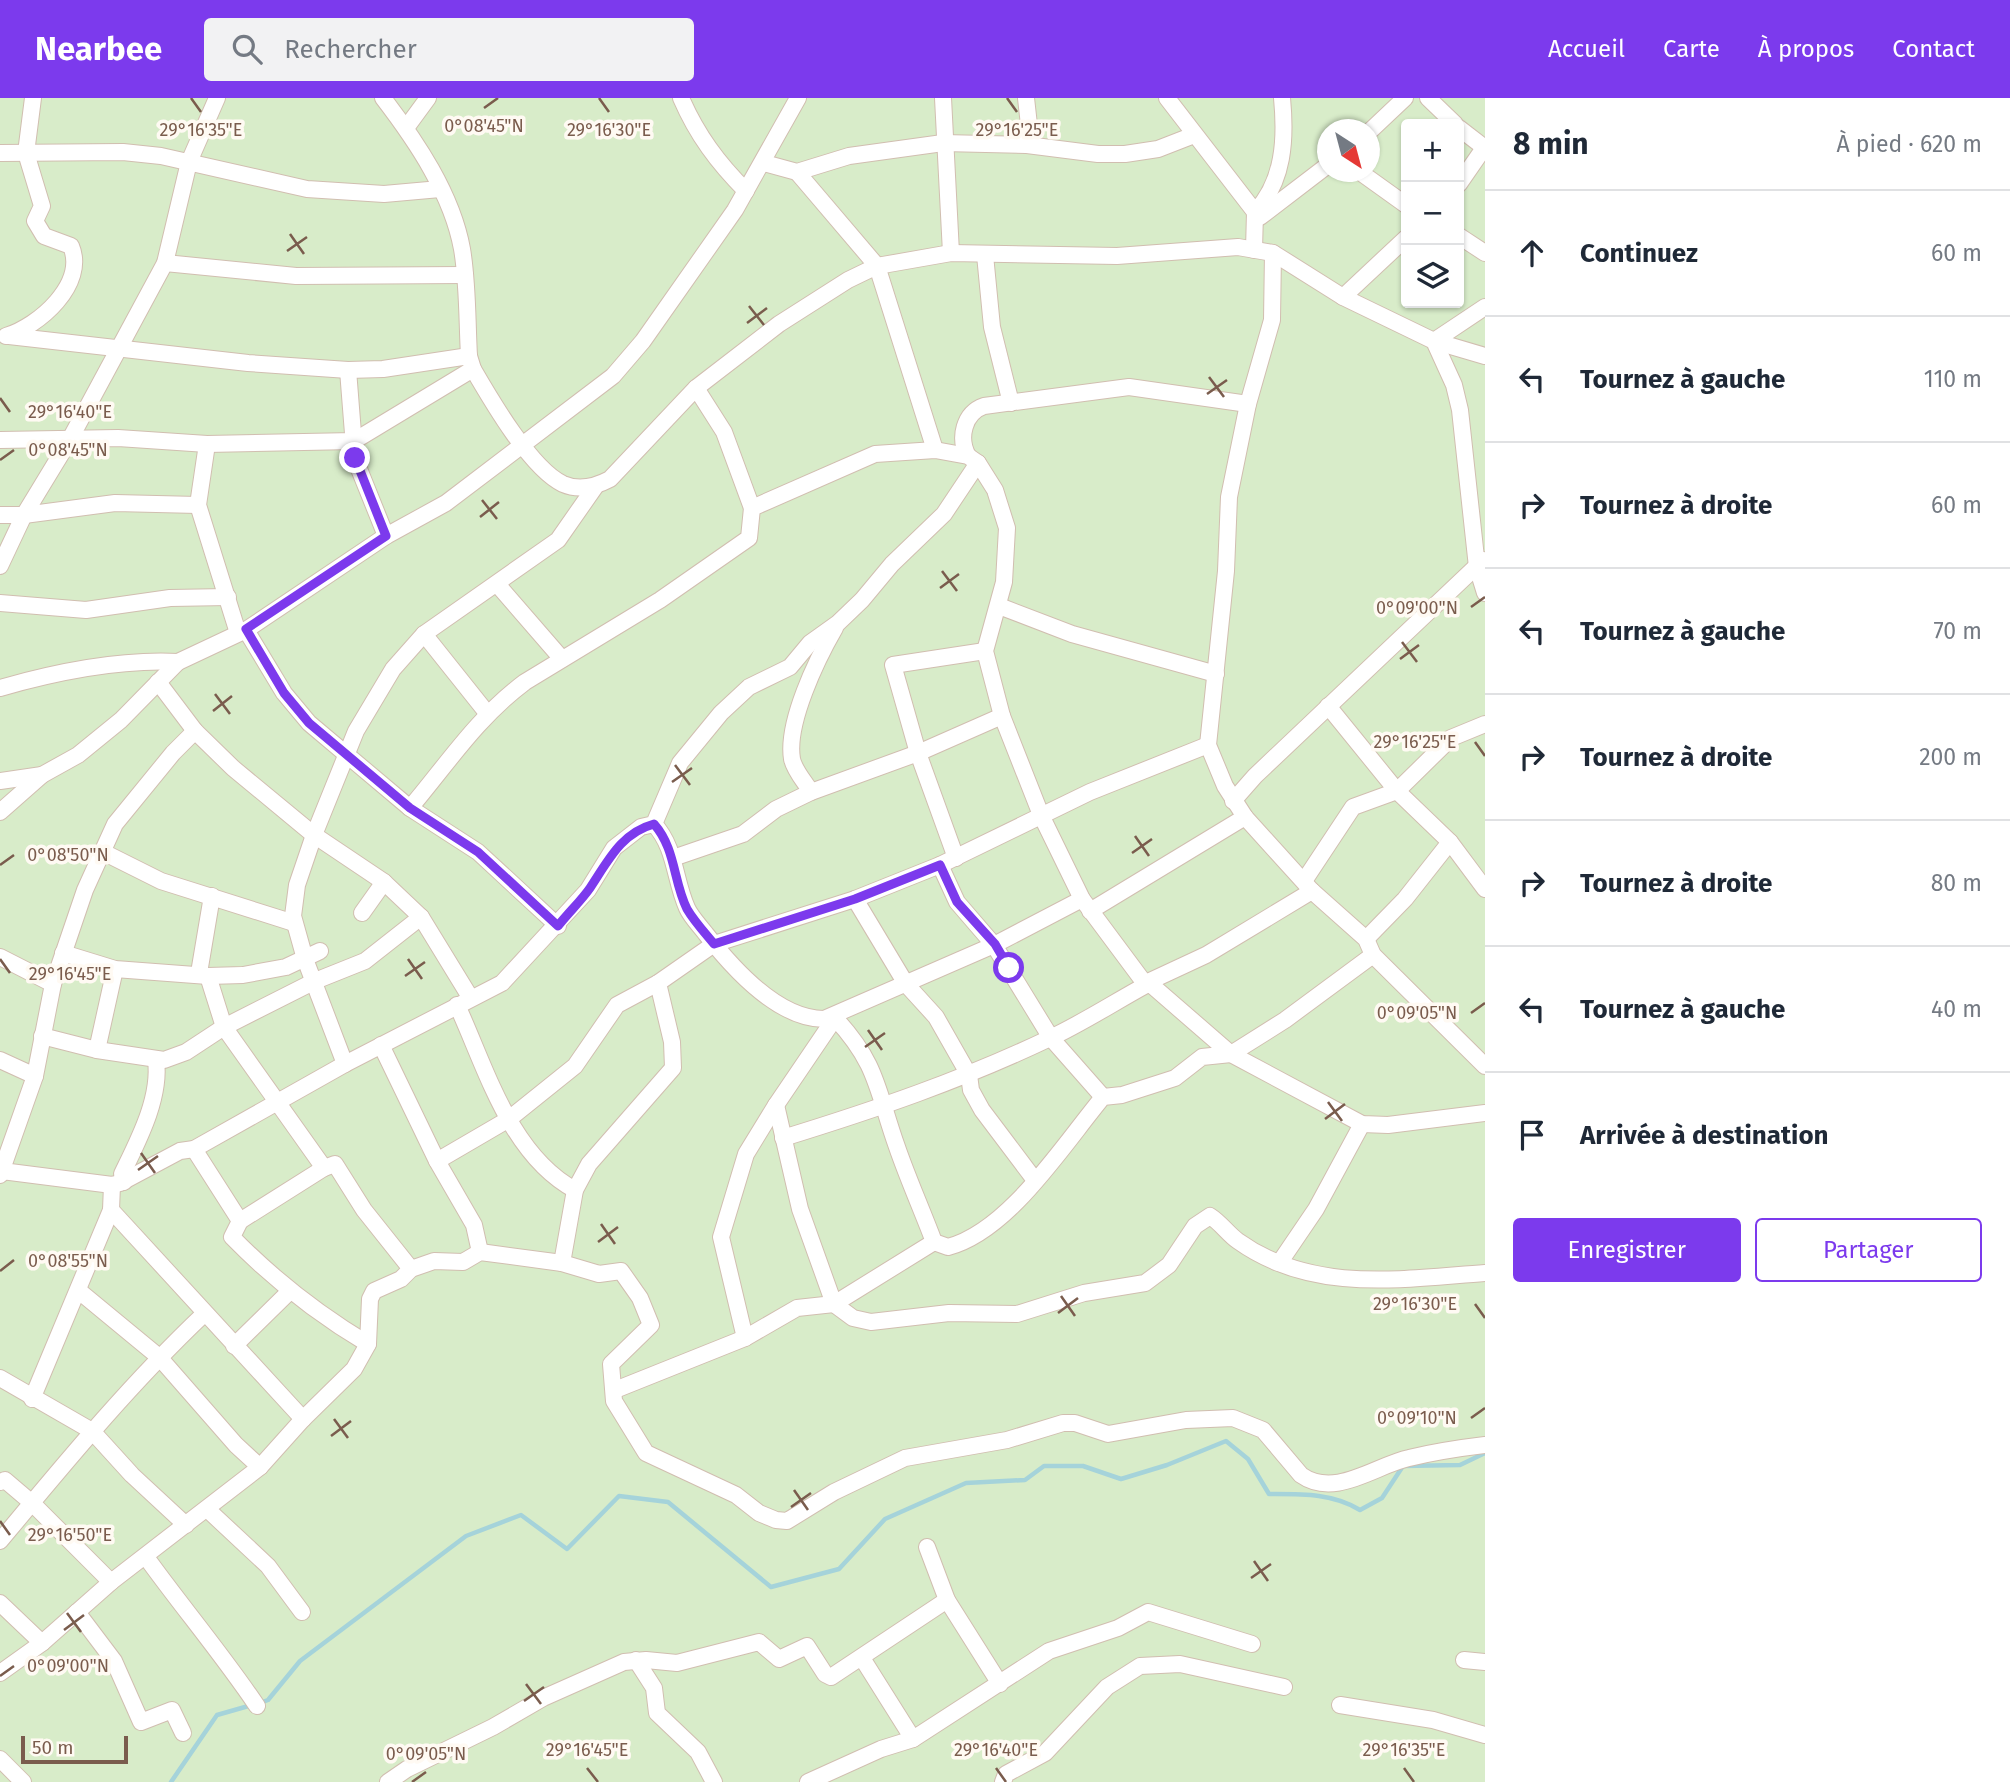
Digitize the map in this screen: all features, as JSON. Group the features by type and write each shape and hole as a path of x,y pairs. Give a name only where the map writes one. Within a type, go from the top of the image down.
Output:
{"street":[{"path":"4,335 45,312 62,296 75,264 71,246 44,236 35,221 42,206 26,153 33,98"},
{"path":"0,566 24,515 69,441 165,263 189,162 217,98"},
{"path":"383,98 406,128 456,224 465,275 471,363 524,445 545,470 562,483 573,487 596,487"},
{"path":"406,128 428,98"},
{"path":"681,98 712,153 746,191"},
{"path":"0,812 42,775 78,755 121,720 178,662 242,631 386,536 446,503 524,445 620,367 693,271 746,191 798,98"},
{"path":"943,98 943,143 951,253"},
{"path":"1026,98 1029,125 1027,145"},
{"path":"1167,98 1256,216"},
{"path":"1254,250 1256,216 1271,189 1283,154 1282,98"},
{"path":"1380,122 1405,98"},
{"path":"1429,98 1450,119"},
{"path":"1460,182 1484,148 1464,132"},
{"path":"764,163 797,172 849,156 943,143 1027,145 1098,154 1125,154 1157,149 1194,135"},
{"path":"0,153 123,152 189,162 307,189 384,194 440,189"},
{"path":"797,172 877,266 935,450"},
{"path":"1256,216 1317,173"},
{"path":"1374,182 1401,201"},
{"path":"1464,239 1485,253"},
{"path":"1343,297 1401,244"},
{"path":"345,1064 294,923 297,886 347,753 365,715 393,669 424,634 558,540 596,487 619,469 696,388 779,324 848,280 877,266 951,253 1117,256 1238,247 1273,253 1343,297 1434,341 1485,356"},
{"path":"1273,253 1272,320 1248,404 1230,497 1226,571 1208,745 1233,801 1245,817 1308,886 1366,939 1373,955 1485,1066"},
{"path":"985,255 992,327 1011,403"},
{"path":"165,263 296,276 465,275"},
{"path":"1434,341 1485,307"},
{"path":"4,335 121,346 248,363 348,370 471,363"},
{"path":"1434,341 1454,385 1460,410 1485,593"},
{"path":"0,440 69,441 118,438 207,444 354,441 471,363"},
{"path":"348,370 355,458 386,536"},
{"path":"1248,404 1129,387 974,409 966,421 963,443 995,490 1007,528 1004,582 985,651 1002,716 1041,816 1086,905 1147,984 1231,1054 1362,1124 1388,1125 1485,1114"},
{"path":"410,808 487,713 525,682 705,571 749,538 752,508 724,432 696,388"},
{"path":"207,444 198,505 228,597 242,631 295,708 410,808 478,852 558,926"},
{"path":"752,508 875,454 935,450 973,459"},
{"path":"654,824 680,763 721,713 749,687 790,667 810,643 838,623 944,514 973,459"},
{"path":"0,515 24,515 114,503 198,505"},
{"path":"1233,801 1255,776 1481,562"},
{"path":"497,584 562,659"},
{"path":"0,603 86,610 170,598 228,597"},
{"path":"999,606 1072,634 1216,674"},
{"path":"811,792 793,762 791,739 820,653 838,623"},
{"path":"424,634 487,713"},
{"path":"956,858 918,753 892,665 985,651"},
{"path":"0,688 36,678 151,661 178,662"},
{"path":"158,682 195,731 314,835 384,882 421,917 464,1001 509,1119 541,1165 558,1181 575,1190"},
{"path":"1328,706 1397,791 1450,842 1485,889"},
{"path":"673,858 743,834 776,809 811,792 918,753 1002,716"},
{"path":"783,1138 885,1107 969,1075 1051,1038 1147,984 1206,956 1308,886 1353,807 1397,791 1451,738 1485,724"},
{"path":"195,731 173,753 115,824 52,984 35,1076 1,1173 118,1184 180,1151 194,1149 275,1102 464,1001 484,995 502,983 558,926 588,890 614,848 640,827 654,824"},
{"path":"436,1161 509,1119 575,1066 617,1005 658,983 714,944 855,899 940,865 1115,781 1208,745"},
{"path":"0,781 42,775"},
{"path":"745,1338 721,1237 747,1154 827,1019 1086,905 1245,817"},
{"path":"654,824 662,833 673,858 687,909 739,976 778,1003 827,1019 859,1044 934,1242 948,1247 983,1232 1015,1206 1034,1179 1103,1097 1122,1095 1175,1078 1202,1057 1231,1054 1285,1020 1373,955"},
{"path":"1366,939 1405,899 1450,842"},
{"path":"103,852 161,881 294,923"},
{"path":"940,865 957,902 995,944 1051,1038 1103,1097"},
{"path":"362,913 384,882"},
{"path":"212,896 204,975 224,1027 265,1081 275,1102 324,1168"},
{"path":"855,899 906,984 936,1017 969,1075 971,1090 982,1110 1034,1179"},
{"path":"42,1036 97,1051 156,1060 186,1052 224,1027 315,981 365,961 421,917"},
{"path":"63,953 115,969 243,975 286,967 320,951"},
{"path":"0,957 52,984"},
{"path":"97,1051 115,969"},
{"path":"562,1264 575,1190 589,1164 615,1131 673,1068 672,1042 658,983"},
{"path":"381,1045 436,1161 474,1225 480,1252"},
{"path":"0,1060 35,1076"},
{"path":"32,1399 79,1291 111,1210 118,1184 148,1114 158,1074 156,1060"},
{"path":"776,1105 800,1209 834,1304 853,1318 871,1322 949,1313 1017,1314 1041,1309 1084,1293 1145,1283 1169,1265 1195,1226 1210,1216 1239,1241 1280,1262 1328,1277 1363,1282 1485,1273"},
{"path":"1280,1262 1316,1209 1362,1124"},
{"path":"194,1149 240,1222"},
{"path":"368,1343 321,1316 289,1292 232,1237 240,1222 324,1168 335,1164 364,1210 411,1269"},
{"path":"111,1210 303,1419"},
{"path":"615,1390 745,1338 797,1308 834,1304 934,1242"},
{"path":"0,1674 42,1643 111,1582 260,1467 354,1368 368,1343 370,1299 374,1291 401,1279 411,1269 434,1261 463,1262 480,1252 562,1264 599,1274 621,1272 640,1298 651,1325 611,1364 614,1401 646,1453 736,1495 759,1513 776,1520 787,1521 834,1492 905,1458 1007,1440 1063,1423 1074,1423 1108,1434 1186,1420 1233,1418 1263,1430 1288,1462 1308,1480 1326,1483 1356,1479 1406,1458 1485,1446"},
{"path":"79,1291 159,1357 236,1445 260,1467"},
{"path":"234,1346 289,1292"},
{"path":"0,1541 92,1431 159,1357 204,1314"},
{"path":"0,1378 32,1399 92,1431 132,1475 186,1525"},
{"path":"0,1482 5,1480 32,1503 111,1582"},
{"path":"207,1509 268,1566 302,1612"},
{"path":"927,1547 947,1600 1000,1684"},
{"path":"146,1557 186,1613 216,1645 257,1706"},
{"path":"388,1782 407,1769 493,1727 543,1698 636,1660 677,1663 759,1642 779,1659 807,1646 825,1674 831,1677 947,1600"},
{"path":"0,1603 42,1643"},
{"path":"77,1612 114,1661 141,1722 173,1710 183,1734"},
{"path":"808,1782 881,1749 913,1739 1049,1651 1118,1628 1148,1612 1252,1644"},
{"path":"863,1658 913,1739"},
{"path":"636,1660 654,1688 657,1713 698,1752 714,1782"},
{"path":"1464,1660 1485,1662"},
{"path":"1003,1782 1006,1774 1045,1753 1107,1687 1140,1666 1180,1664 1284,1687"},
{"path":"1340,1704 1433,1720 1485,1735"},
{"path":"0,1759 23,1782"}],"green space":[{"path":"0,98 1485,98 1485,1782 0,1782"}],"waterway":[{"path":"260,1703 268,1700 300,1661 466,1536 521,1515 567,1549 619,1496 668,1502 771,1587 839,1569 885,1519 966,1483 1025,1480 1044,1466 1083,1466 1121,1479 1167,1465 1226,1441 1248,1459 1269,1494 1328,1497 1360,1510 1382,1498 1403,1466 1460,1465 1485,1453"},
{"path":"171,1782 217,1715 252,1705"}],"route":[{"path":"355,458 386,536 246,629 284,693 309,723 410,808 478,852 558,926 588,890 614,848 640,827 654,824 662,833 673,858 687,909 714,944 855,899 940,865 957,902 995,944 1009,968"}]}
